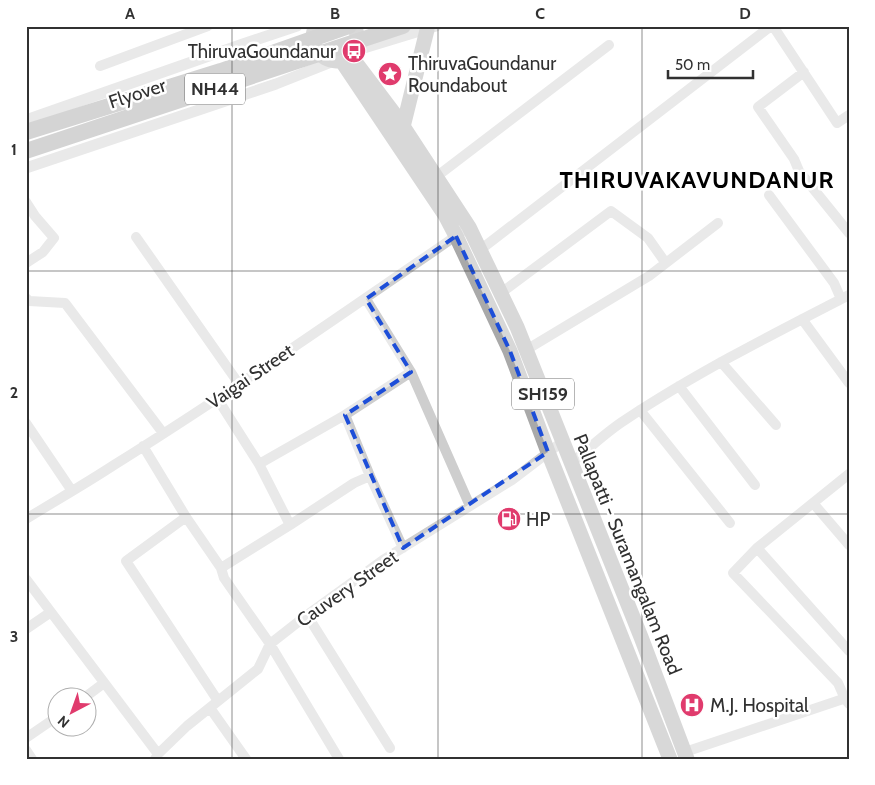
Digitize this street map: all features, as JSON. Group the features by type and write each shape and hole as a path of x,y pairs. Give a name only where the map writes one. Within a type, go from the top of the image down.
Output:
{"highway":[{"name":"NH44","path":"26,132 221,71 349,26"},
{"name":"Flyover","path":"26,151 403,26"}],"main road":[{"path":"354,26 358,39 345,57 445,215 510,351 670,759"},
{"name":"SH159","path":"313,28 312,38 314,45 316,51 321,56 327,59 345,57"},
{"path":"404,127 431,28"},
{"name":"Pallapatti - Suramangalam Road","path":"345,57 404,127 469,227 517,327 641,637 686,756"}],"street":[{"path":"100,66 208,26"},
{"path":"26,120 297,26"},
{"path":"480,250 772,26 837,123 849,115"},
{"path":"26,168 276,84 345,57 431,28"},
{"path":"436,177 609,44"},
{"path":"804,72 758,107 794,158 799,171 849,233"},
{"path":"571,463 623,421 679,386 845,296 769,195"},
{"path":"26,202 54,238 43,252 26,263"},
{"path":"501,293 611,212 648,238 666,262"},
{"path":"526,350 649,276 718,222"},
{"name":"Vaigai Street","path":"26,519 239,384 469,227"},
{"path":"136,237 239,384"},
{"path":"26,298 29,301 65,303 162,434"},
{"path":"366,299 411,372 470,506"},
{"path":"802,319 849,383"},
{"path":"721,362 776,425"},
{"path":"259,464 345,415 411,372"},
{"path":"679,386 755,485"},
{"path":"217,398 259,464 290,525"},
{"path":"640,410 730,523"},
{"path":"345,415 403,548"},
{"path":"26,423 72,491"},
{"name":"Cauvery Street","path":"156,757 187,726 258,669 270,644 307,615 383,560 512,480 562,442"},
{"path":"143,446 221,568 224,578 270,644 339,759"},
{"path":"686,756 847,700 838,683 733,573 757,548 849,474"},
{"path":"221,568 354,483 370,476"},
{"path":"813,503 849,545"},
{"path":"186,516 126,562 246,759"},
{"path":"757,548 849,651"},
{"path":"26,579 104,683 156,757"},
{"path":"26,629 51,612"},
{"path":"307,615 390,748"},
{"path":"97,688 104,683"},
{"path":"26,738 48,723"},
{"path":"26,750 32,759"}],"highlighted area":[{"path":"456,236 510,351 548,452 403,548 345,415 411,372 366,299"}],"place":[{"name":"ThiruvaGoundanur","path":"354,51"},
{"name":"ThiruvaGoundanur Roundabout","path":"390,74"},
{"name":"HP","path":"509,519"},
{"name":"M.J. Hospital","path":"692,705"}],"district":[{"name":"THIRUVAKAVUNDANUR","path":"697,180"}]}
